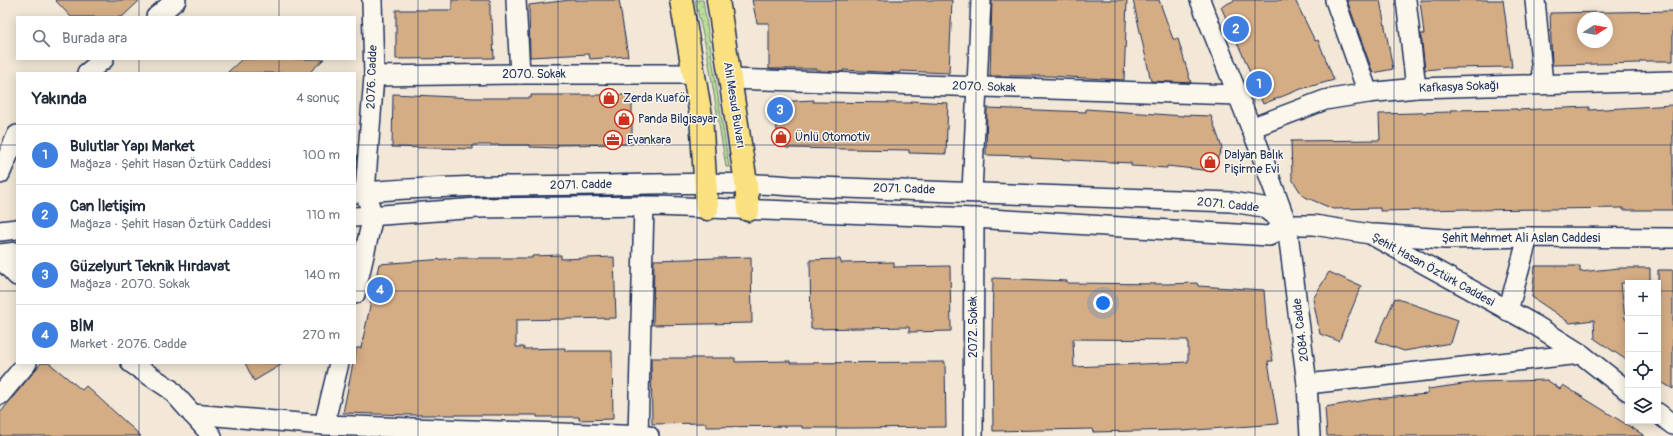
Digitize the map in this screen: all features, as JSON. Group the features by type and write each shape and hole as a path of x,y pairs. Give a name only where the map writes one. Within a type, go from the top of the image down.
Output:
{"main road":[{"path":"681,0 701,116 707,209"},
{"name":"Ahi Mesud Bulvarı","path":"718,0 746,183 748,210"}],"street":[{"path":"157,16 176,0"},
{"name":"2076. Cadde","path":"364,217 360,193 374,76 372,0"},
{"path":"516,0 520,74"},
{"path":"972,192 981,0"},
{"path":"1200,0 1288,225"},
{"path":"1335,0 1368,93"},
{"path":"1406,0 1416,88"},
{"path":"1535,0 1543,84"},
{"path":"88,72 103,60"},
{"name":"2070. Sokak","path":"374,76 694,74"},
{"name":"2070. Sokak","path":"730,79 1238,95"},
{"name":"Kafkasya Sokağı","path":"1251,128 1325,100 1368,93 1416,88 1673,81"},
{"path":"0,174 16,137"},
{"name":"2071. Cadde","path":"360,193 505,186 746,183 791,186 1231,202 1263,207 1288,225 1269,236 974,218 644,206 478,208 364,217"},
{"path":"638,436 644,206"},
{"path":"356,285 364,217"},
{"name":"2072. Sokak","path":"973,436 974,218"},
{"name":"Şehit Hasan Öztürk Caddesi","path":"1288,225 1314,225 1370,234 1535,325 1581,354 1625,388"},
{"name":"2084. Cadde","path":"1288,225 1307,384 1310,436"},
{"path":"0,231 16,229"},
{"name":"Şehit Mehmet Ali Aslan Caddesi","path":"1370,234 1446,239 1528,237 1673,238"},
{"path":"1508,311 1528,237"},
{"path":"0,254 16,252"},
{"path":"0,258 16,275"},
{"path":"1307,384 1581,354"},
{"path":"0,395 25,364"},
{"path":"132,364 170,389 212,436"},
{"path":"324,426 339,364"},
{"path":"192,414 324,426 544,435 649,436"},
{"path":"1661,415 1673,425"}],"green space":[{"path":"695,0 703,0 729,167 726,167 707,52"}],"building":[{"path":"55,0 140,0 123,16 70,16"},
{"path":"452,0 490,0 490,20 492,20 494,58 396,59 396,10 452,10"},
{"path":"570,0 619,0 628,56 590,59 589,54 530,57 529,5"},
{"path":"752,0 952,0 949,73 900,71 899,73 843,70 843,72 817,71 817,69 769,69 769,23 757,23"},
{"path":"992,0 1127,0 1124,80 1049,76 990,76"},
{"path":"1133,0 1159,0 1173,39 1178,39 1191,83 1151,81"},
{"path":"1235,0 1295,0 1315,41 1318,40 1334,80 1301,89 1263,104 1221,7"},
{"path":"1347,0 1380,0 1393,69 1373,73"},
{"path":"1420,0 1503,0 1512,67 1446,68 1425,70 1421,34 1424,34"},
{"path":"1673,11 1673,61 1552,65 1550,13 1577,13 1577,48 1613,48 1613,12 1612,12"},
{"path":"241,60 323,60 310,72 228,72"},
{"path":"393,94 474,98 531,98 531,95 632,95 632,144 558,145 557,148 530,147 530,145 473,145 473,149 392,147"},
{"path":"814,100 813,102 911,103 911,101 948,103 946,154 909,153 909,150 786,148 778,139 774,102"},
{"path":"1673,105 1673,210 1623,210 1623,208 1380,211 1380,208 1333,209 1303,196 1292,179 1291,141 1380,140 1379,114 1451,112 1450,110 1517,110 1589,107 1589,110"},
{"path":"987,108 1086,112 1086,109 1183,116 1211,116 1222,148 1212,171 1167,166 1167,168 1131,166 1131,163 1031,158 1031,156 986,155"},
{"path":"561,255 561,259 614,257 616,318 516,320 516,347 524,347 524,349 565,348 565,351 612,351 613,419 579,420 579,417 537,417 537,415 411,415 343,413 353,364 356,364 356,348 361,348 379,264 458,258 532,258 532,256"},
{"path":"751,257 752,323 653,325 654,260"},
{"path":"840,259 841,263 894,262 894,267 950,266 951,331 909,332 909,327 811,329 810,260"},
{"path":"1535,266 1580,266 1580,272 1619,268 1650,268 1650,280 1625,280 1625,283 1621,283 1625,319 1625,359 1595,339 1594,320 1570,323 1532,297"},
{"path":"1658,270 1673,270 1673,389 1661,382 1661,280 1658,280"},
{"path":"1329,272 1361,286 1339,341 1320,334 1313,299"},
{"path":"993,278 1067,281 1067,283 1197,283 1198,286 1264,290 1267,329 1273,361 1268,361 1278,424 1182,431 1093,432 1092,429 993,431","holes":["1073,339 1188,340 1188,362 1074,367"]},
{"path":"1395,298 1458,320 1451,343 1404,351 1376,341"},
{"path":"651,358 735,358 735,362 790,361 790,363 945,362 946,427 802,428 802,426 706,427 706,423 652,424"},
{"path":"40,364 50,364 82,390 86,386 141,436 0,436 0,413"},
{"path":"246,364 282,364 254,381"},
{"path":"1547,380 1560,389 1563,385 1645,436 1327,436 1325,407 1373,399 1428,394 1428,389 1478,382"}],"place":[{"name":"Can İletişim","path":"1236,29"},
{"name":"Bulutlar Yapı Market","path":"1259,84"},
{"name":"Zerda Kuaför","path":"609,98"},
{"name":"Güzelyurt Teknik Hırdavat","path":"780,110"},
{"name":"Panda Bilgisayar","path":"624,119"},
{"name":"Ünlü Otomotiv","path":"781,137"},
{"name":"Evankara","path":"613,140"},
{"name":"Dalyan Balık Pişirme Evi","path":"1210,162"},
{"name":"BİM","path":"380,290"}]}
